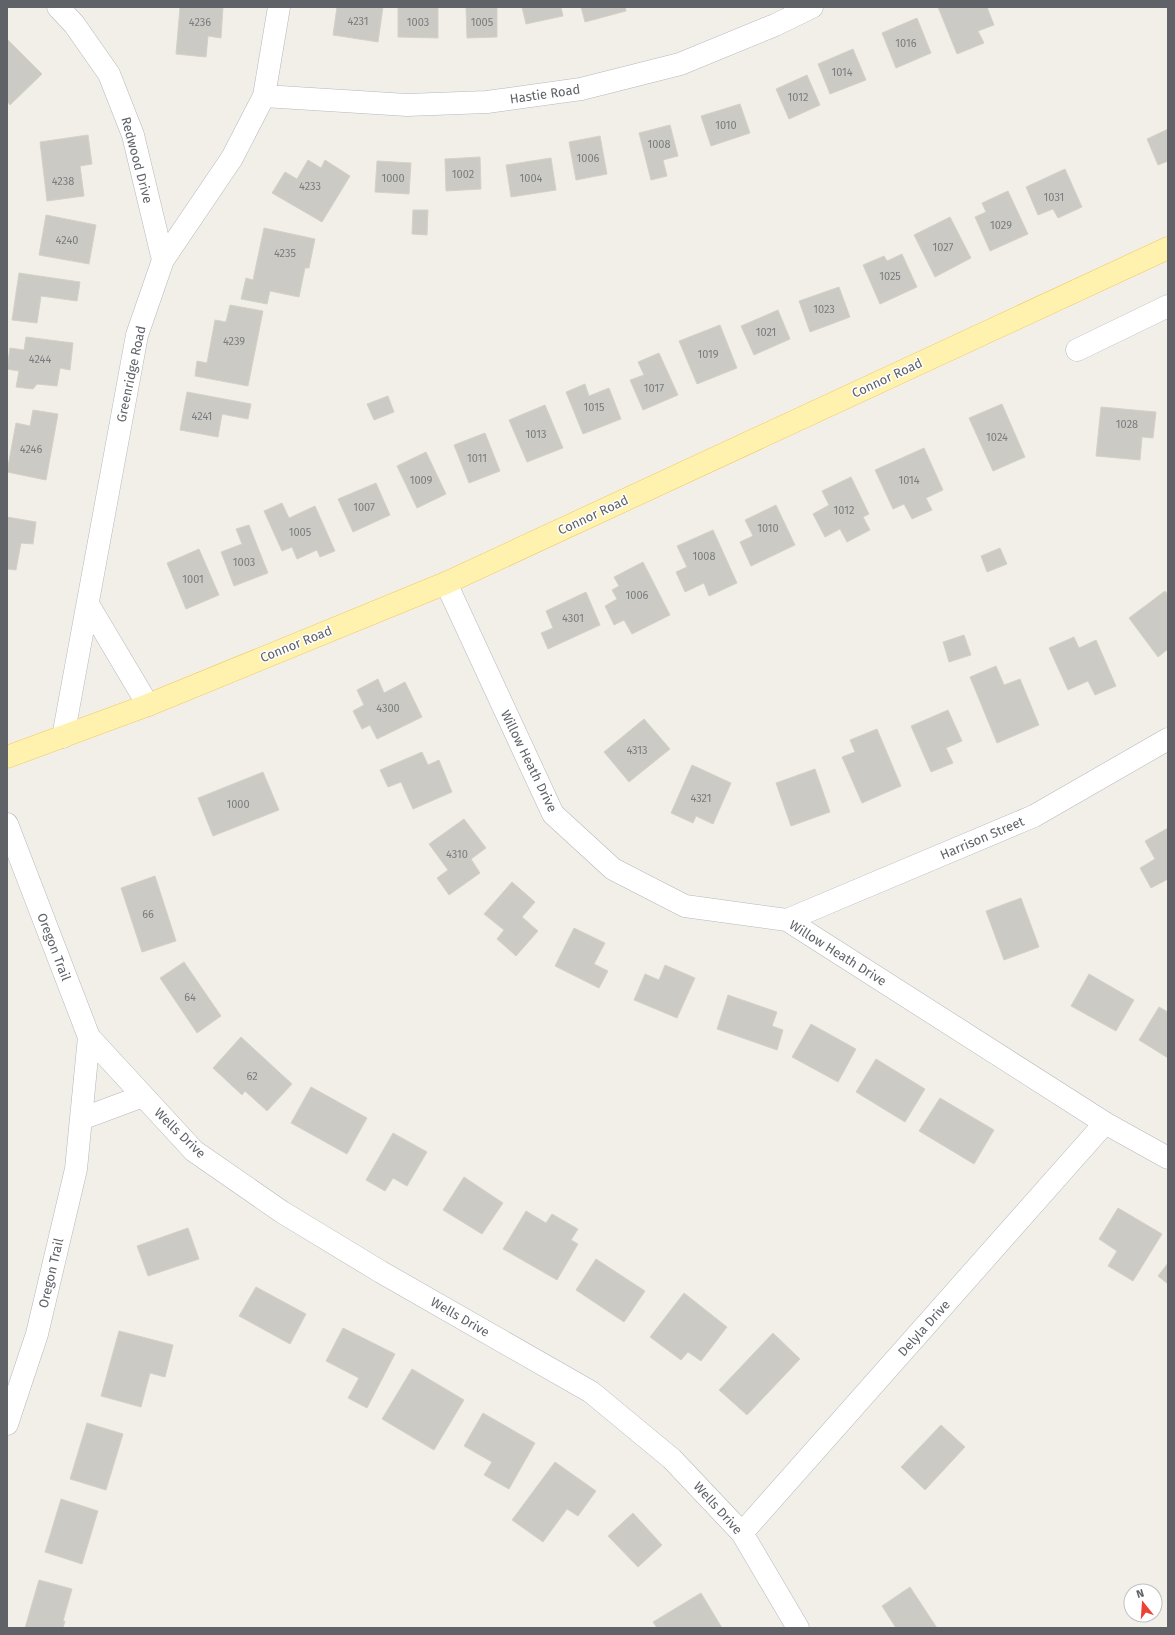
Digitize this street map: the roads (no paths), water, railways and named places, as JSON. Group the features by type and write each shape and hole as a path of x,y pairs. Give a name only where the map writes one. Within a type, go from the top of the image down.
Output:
{"main road":[{"name":"Connor Road","path":"7,757 148,705 446,583 1168,248"}],"street":[{"name":"Redwood Drive","path":"58,7 74,24 109,74 133,135 162,260"},
{"name":"Greenridge Road","path":"63,737 137,335 162,260 232,158 264,96 279,7"},
{"name":"Hastie Road","path":"264,96 407,105 487,102 581,89 680,64 775,25 812,7"},
{"path":"1077,350 1168,306"},
{"name":"Willow Heath Drive","path":"446,583 553,814 613,869 685,906 787,920 1105,1123 1168,1158"},
{"path":"88,604 148,705"},
{"name":"Harrison Street","path":"787,920 1034,816 1168,739"},
{"name":"Oregon Trail","path":"7,824 89,1037 76,1169 37,1334 7,1424"},
{"name":"Wells Drive","path":"89,1037 194,1151 282,1212 381,1272 591,1392 672,1459 742,1533 798,1628"},
{"path":"81,1119 143,1096"},
{"name":"Delyla Drive","path":"742,1533 1105,1123"}]}
